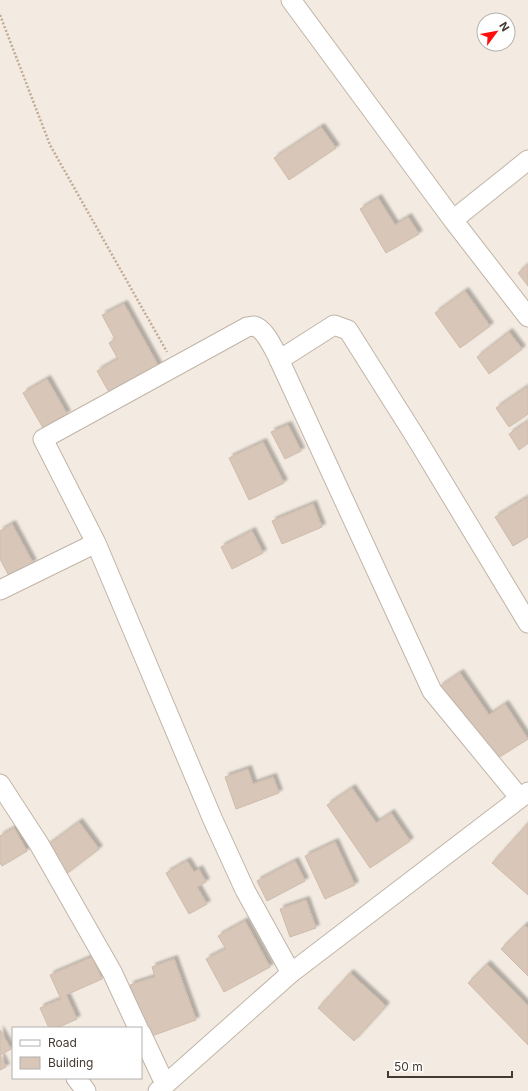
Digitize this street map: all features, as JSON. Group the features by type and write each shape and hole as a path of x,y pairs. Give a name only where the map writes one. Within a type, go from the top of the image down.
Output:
{"street":[{"path":"291,0 453,220 528,317"},
{"path":"453,220 528,160"},
{"path":"279,360 334,325 348,330 418,441 528,623"},
{"path":"142,1037 161,1088 291,973 524,795 432,691 279,360 268,338 261,330 254,326 247,327 43,439 96,543 213,820 245,890 291,973"},
{"path":"0,590 96,543"},
{"path":"0,784 39,844 112,972 138,1027"},
{"path":"77,1079 86,1091"}],"path":[{"path":"0,15 50,144 176,367"}],"building":[{"path":"321,127 336,148 289,180 274,158"},
{"path":"378,198 395,225 408,217 419,234 386,253 360,209"},
{"path":"528,264 528,286 518,273"},
{"path":"465,291 490,326 460,348 435,313"},
{"path":"124,304 159,367 110,394 97,371 118,359 109,343 115,339 102,315"},
{"path":"509,332 522,349 489,374 477,357"},
{"path":"47,379 67,414 43,428 23,393"},
{"path":"528,386 528,414 509,427 496,408"},
{"path":"528,421 528,443 519,450 509,434"},
{"path":"288,425 301,451 285,459 271,432"},
{"path":"263,442 284,483 249,500 229,458"},
{"path":"528,497 528,537 513,546 495,517"},
{"path":"313,504 322,527 282,544 272,521"},
{"path":"12,524 33,563 9,576 0,559 0,531"},
{"path":"252,531 263,553 232,569 221,547"},
{"path":"460,673 489,715 505,704 528,739 498,758 439,687"},
{"path":"248,769 253,784 273,777 279,793 236,809 225,777"},
{"path":"352,788 376,823 391,813 410,841 370,868 327,805"},
{"path":"79,822 99,849 65,875 45,847"},
{"path":"528,823 528,895 492,863"},
{"path":"14,828 27,851 2,866 0,863 0,836"},
{"path":"335,842 355,885 325,899 305,856"},
{"path":"187,861 194,872 199,869 206,882 197,887 207,904 189,914 166,873"},
{"path":"295,861 305,881 267,901 257,881"},
{"path":"306,900 316,928 290,937 280,909"},
{"path":"245,921 270,967 224,992 206,959 226,949 218,936"},
{"path":"525,925 528,928 528,976 501,949"},
{"path":"92,957 102,979 66,995 77,1019 59,1027 49,1027 40,1008 61,999 50,975"},
{"path":"174,959 196,1020 149,1037 130,985 155,977 152,967"},
{"path":"487,964 528,1006 528,1045 468,983"},
{"path":"350,973 386,1006 354,1041 318,1008"},
{"path":"0,1030 11,1049 0,1055"},
{"path":"0,1055 6,1067 0,1070"}]}
